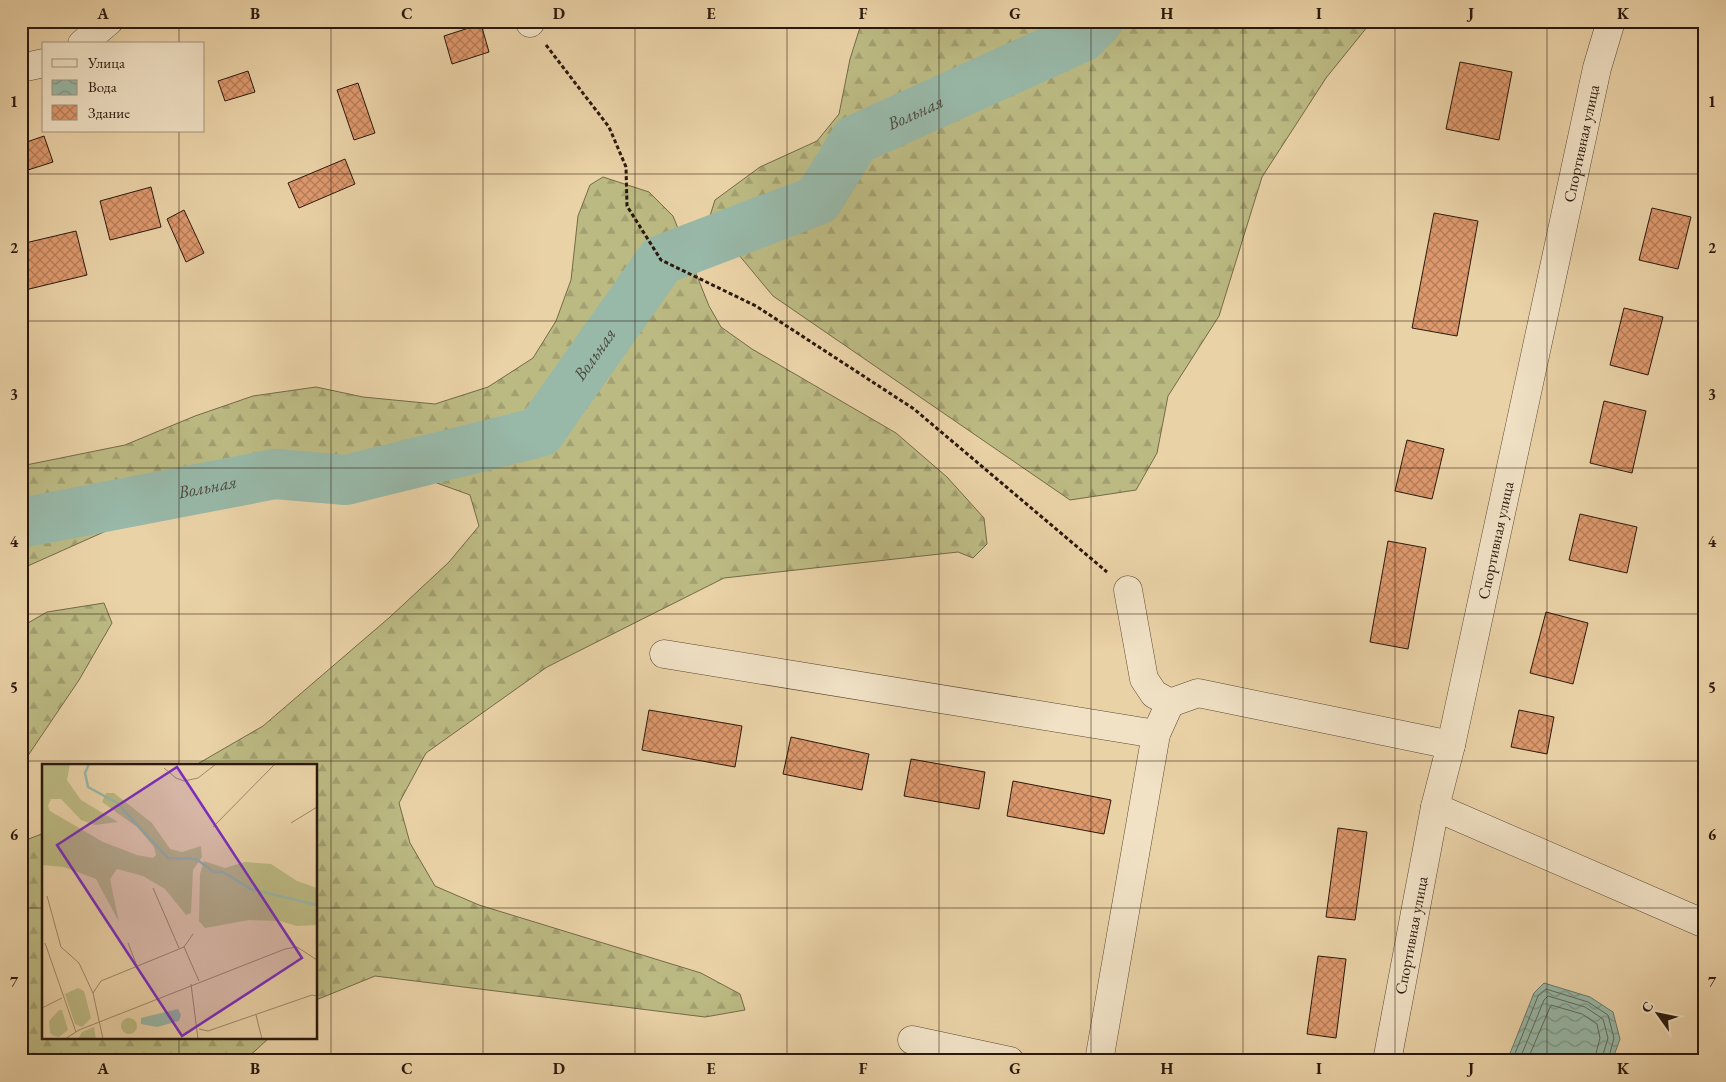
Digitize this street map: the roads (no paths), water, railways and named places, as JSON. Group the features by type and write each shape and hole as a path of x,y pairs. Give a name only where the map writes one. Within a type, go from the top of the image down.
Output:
{"street":[{"path":"84,42 109,21"},
{"name":"Спортивная улица","path":"1387,1061 1435,807 1451,745 1597,68 1611,21"},
{"path":"21,68 42,63"},
{"path":"1128,590 1144,679 1154,694 1170,703"},
{"path":"664,654 1156,734"},
{"path":"1099,1061 1156,734 1170,703 1198,693 1451,745"},
{"path":"1435,807 1705,924"},
{"path":"912,1040 1010,1061"}],"water":[{"path":"1544,983 1590,997 1613,1012 1620,1039 1612,1061 1507,1061 1534,993"}],"waterway":[{"name":"Вольная","path":"21,523 275,474 346,480 540,432 661,260 818,200 855,140 1082,37 1098,21"}]}
